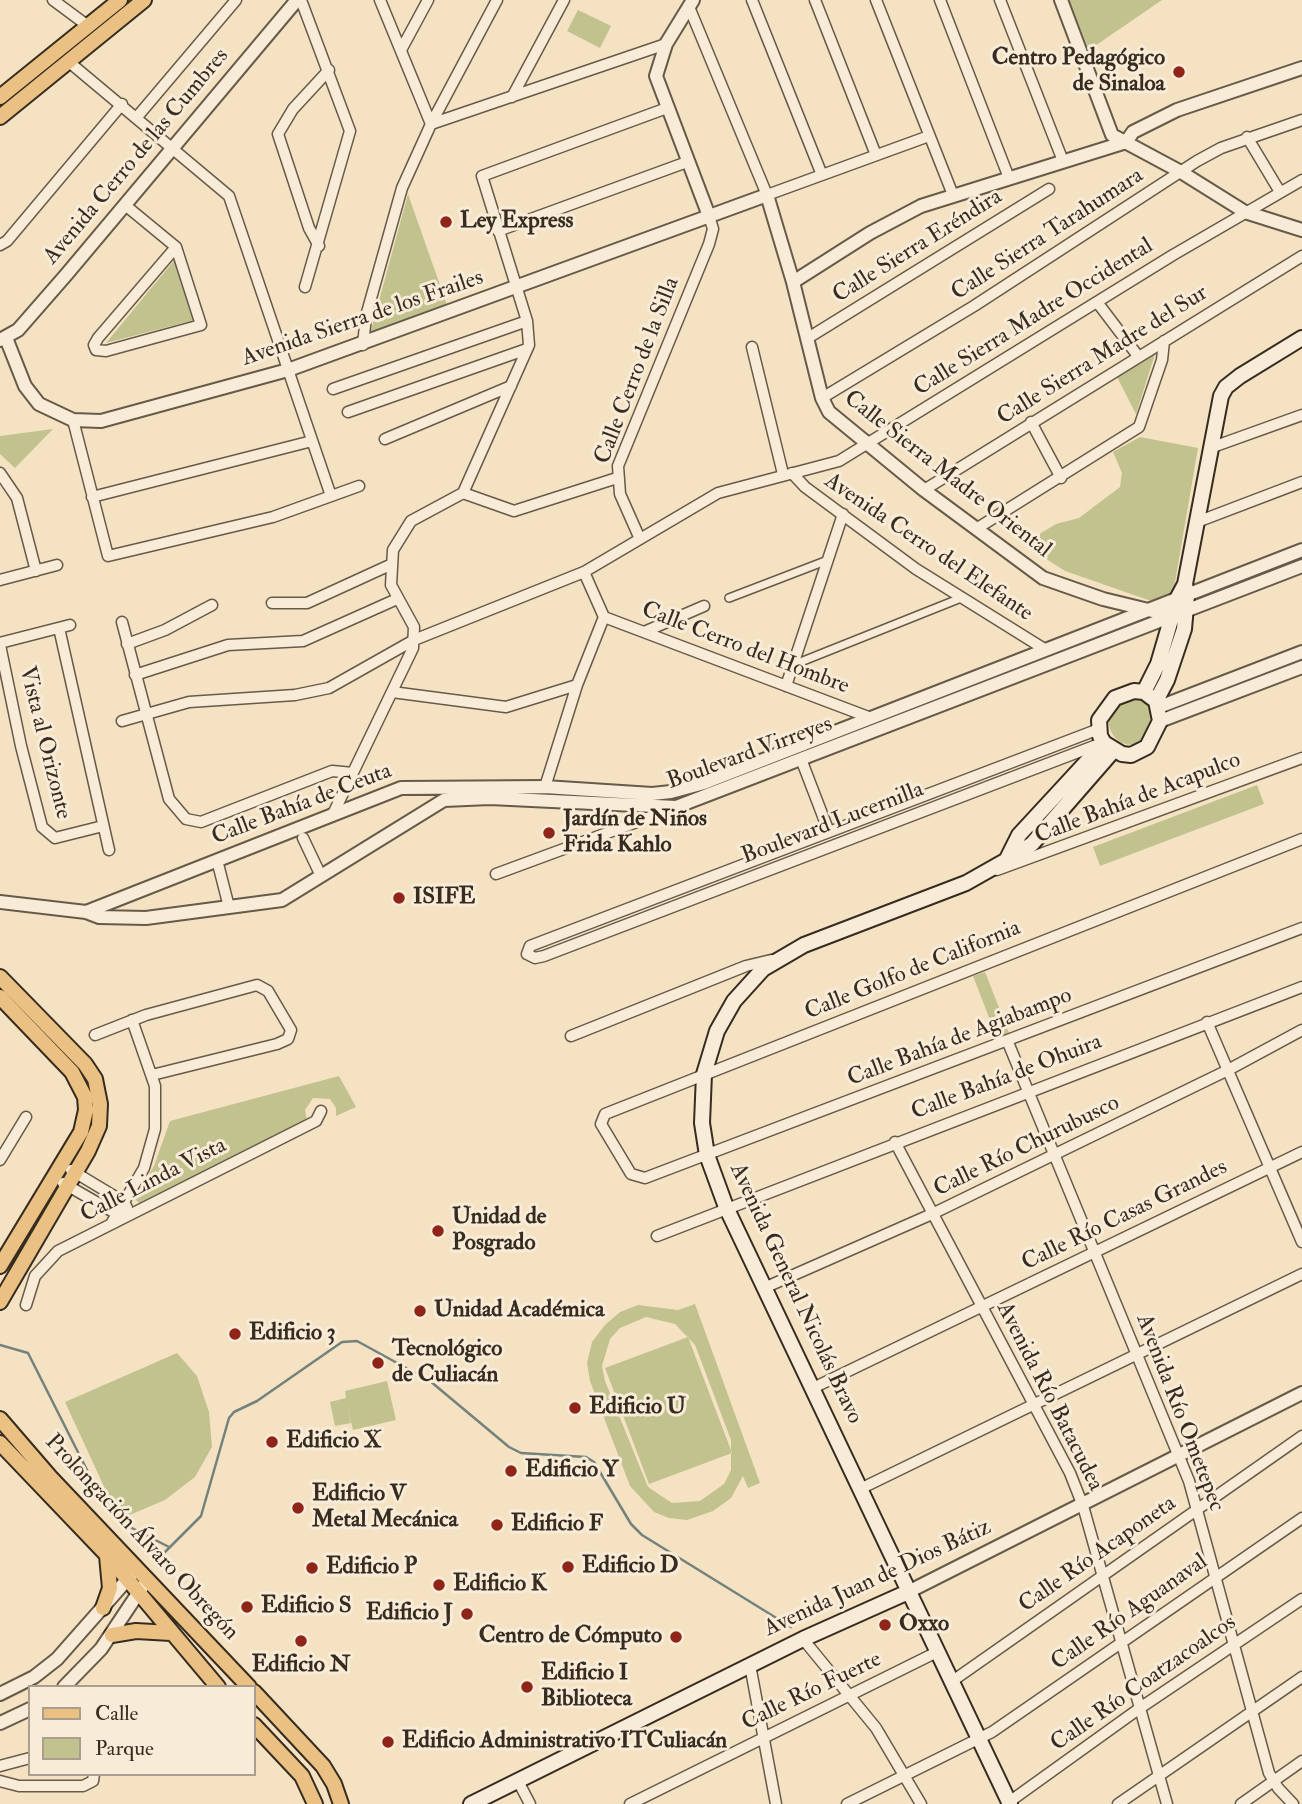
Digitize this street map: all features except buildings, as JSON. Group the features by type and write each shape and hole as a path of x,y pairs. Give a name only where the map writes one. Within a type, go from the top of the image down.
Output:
{"main road":[{"path":"0,97 120,0"},
{"path":"0,117 144,0"},
{"path":"1105,741 1131,755 1147,747 1155,705 1158,664 1182,601 1216,408 1226,387 1302,338"},
{"name":"Avenida General Nicolás Bravo","path":"1010,1803 726,1207 707,1155 702,1123 704,1074 717,1031 734,1001 754,978 778,958 986,873 1007,857 1019,835 1105,741 1102,711 1115,698 1134,691 1155,705"},
{"path":"0,977 78,1055 95,1079 100,1104 99,1126 72,1179 0,1302"},
{"path":"0,997 72,1072 85,1097 85,1117 81,1132 0,1266"},
{"name":"Prolongación Álvaro Obregón","path":"0,1419 247,1685"},
{"name":"Prolongación Álvaro Obregón","path":"0,1443 107,1555 216,1685"},
{"path":"103,1608 110,1588 107,1555"},
{"name":"Avenida Juan de Dios Bátiz","path":"471,1804 803,1639 908,1592"},
{"path":"112,1635 136,1630 171,1633"},
{"path":"256,1694 323,1766 334,1784 341,1804"},
{"path":"256,1727 302,1776 315,1804"}],"street":[{"path":"53,0 88,26"},
{"path":"137,117 236,0"},
{"path":"299,0 329,70 350,131 305,287"},
{"name":"Avenida Cerro de las Cumbres","path":"3,339 18,330 299,0"},
{"path":"380,0 430,124"},
{"path":"401,50 428,0"},
{"path":"363,345 364,326 402,188 430,124 497,0"},
{"path":"512,97 564,0"},
{"path":"752,0 822,175"},
{"path":"815,0 876,155"},
{"path":"876,0 953,195"},
{"path":"940,0 1009,178"},
{"path":"1000,0 1063,161"},
{"path":"1061,0 1112,135 1181,172 1245,212 1302,230"},
{"path":"691,4 767,195 929,136"},
{"path":"691,4 666,44 656,76 709,216"},
{"path":"430,124 666,44"},
{"path":"69,62 173,146 231,199 331,496"},
{"path":"793,282 901,215 953,195 1126,142 1133,132 1177,110 1302,68"},
{"path":"319,246 309,228 278,134 293,109 329,70"},
{"path":"0,244 7,241 122,104"},
{"path":"333,814 414,640 414,627 391,585 390,565 398,539 411,521 464,490 527,349 530,333 527,321 482,176 667,108"},
{"name":"Calle Sierra Tarahumara","path":"822,398 974,306 1222,148 1302,120"},
{"path":"1248,137 1280,192"},
{"path":"498,231 687,162"},
{"name":"Calle Sierra Madre Occidental","path":"122,721 204,700 322,691 352,677 414,640 584,572 718,493 839,461 1245,212 1302,180"},
{"name":"Calle Sierra Eréndira","path":"808,338 1049,189"},
{"name":"Avenida Sierra de los Frailes","path":"3,339 32,397 48,410 73,420 101,421 124,417 288,370 363,345 767,195"},
{"name":"Calle Sierra Madre Oriental","path":"767,195 793,282 822,398 829,412 924,490 1043,578 1083,593 1149,610"},
{"path":"125,205 176,247 201,325 106,351 96,350 94,345 97,338 176,247"},
{"name":"Calle Cerro de la Silla","path":"640,539 620,494 617,478 623,453 709,244 713,229 709,216"},
{"name":"Calle Sierra Madre del Sur","path":"924,490 1302,256"},
{"path":"1097,302 1138,356"},
{"path":"333,389 527,321"},
{"path":"975,529 1061,478 1139,426 1162,360 1164,341"},
{"path":"752,347 787,474"},
{"path":"348,412 527,349"},
{"path":"385,439 511,386"},
{"path":"1210,448 1302,415"},
{"path":"73,420 108,556 273,517 359,485"},
{"path":"1031,422 1061,478"},
{"path":"92,497 312,441"},
{"path":"0,473 17,498 36,571"},
{"name":"Avenida Cerro del Elefante","path":"787,474 961,598 1046,650"},
{"path":"464,490 514,511 617,478"},
{"path":"1197,522 1302,482"},
{"path":"786,686 843,514"},
{"name":"Boulevard Virreyes","path":"86,912 99,917 133,918 282,900 444,800 632,799 676,807 802,759 1302,550"},
{"path":"729,598 828,560"},
{"path":"0,580 57,565"},
{"path":"272,603 307,603 390,565"},
{"name":"Boulevard Virreyes","path":"671,792 704,783 1149,610 1302,566"},
{"path":"545,787 577,685 604,617 584,572"},
{"path":"793,665 961,598"},
{"path":"135,675 239,643 277,643 316,636 397,599"},
{"path":"127,644 165,630 212,606"},
{"path":"644,632 704,606"},
{"name":"Calle Cerro del Hombre","path":"604,617 871,718"},
{"path":"122,622 169,799 182,816 196,823 332,771 353,773"},
{"path":"2,646 71,625"},
{"path":"59,628 109,850"},
{"name":"Vista al Orizonte","path":"2,646 21,746 42,827 55,838 103,826"},
{"path":"1155,705 1302,652"},
{"path":"1155,705 1302,667"},
{"path":"392,692 506,707 577,685"},
{"name":"Boulevard Lucernilla","path":"1105,741 544,956 535,958 527,954 526,949 530,946 829,832 1105,741"},
{"name":"Calle Bahía de Acapulco","path":"986,873 1036,858 1302,758"},
{"path":"802,759 829,832"},
{"name":"Calle Bahía de Ceuta","path":"0,902 86,912 333,814 409,787 498,790 545,787 632,799 671,792"},
{"path":"496,874 676,807"},
{"path":"303,838 321,876"},
{"name":"Calle Golfo de California","path":"631,1174 602,1127 602,1117 704,1074 1302,839"},
{"path":"217,860 229,907"},
{"name":"Calle Bahía de Agiabampo","path":"631,1174 645,1178 1302,928"},
{"path":"572,1036 746,966 778,958"},
{"path":"95,1035 132,1020 257,985 268,991 291,1033 288,1039 276,1044 152,1075"},
{"name":"Calle Bahía de Ohuira","path":"657,1236 726,1207 1302,986"},
{"path":"111,1224 144,1168 152,1144 156,1110 152,1075 132,1020"},
{"path":"1207,1022 1302,1242"},
{"name":"Calle Río Churubusco","path":"764,1288 933,1214 1055,1156 1302,1030"},
{"name":"Avenida Río Ometepec","path":"1007,1040 1178,1455 1198,1509 1273,1781 1293,1804"},
{"name":"Calle Linda Vista","path":"26,1305 35,1276 51,1255 316,1121 321,1111"},
{"path":"0,1160 26,1117"},
{"name":"Avenida Río Batacudea","path":"895,1142 1035,1405 1083,1506 1167,1804"},
{"name":"Calle Río Casas Grandes","path":"813,1388 1302,1152"},
{"path":"61,1164 72,1179 117,1214 131,1215"},
{"path":"53,1178 72,1179 124,1202 131,1215"},
{"path":"860,1489 1302,1274"},
{"name":"Avenida Juan de Dios Bátiz","path":"908,1592 1083,1506 1302,1393"},
{"name":"Calle Río Acaponeta","path":"951,1682 1302,1436"},
{"name":"Calle Río Aguanaval","path":"847,1804 980,1740 1302,1518"},
{"path":"0,1694 34,1677 57,1659 138,1568"},
{"path":"66,1685 91,1661 112,1635 149,1580"},
{"name":"Calle Río Coatzacoalcos","path":"1010,1803 1140,1708 1302,1599"},
{"path":"803,1639 852,1694 920,1803"},
{"name":"Calle Río Fuerte","path":"630,1804 937,1652"},
{"path":"750,1665 776,1804"},
{"path":"1118,1804 1302,1677"},
{"path":"0,1723 28,1710"},
{"path":"0,1766 28,1759"},
{"path":"1241,1804 1302,1761"},
{"path":"0,1781 19,1786 83,1786 93,1781 94,1776"},
{"path":"518,1781 530,1804"}],"green space":[{"path":"1069,0 1162,0 1089,50"},
{"path":"578,10 611,26 600,48 567,31"},
{"path":"408,194 447,305 370,334"},
{"path":"176,258 198,319 106,343"},
{"path":"1155,354 1136,414 1117,377"},
{"path":"53,429 15,468 0,454 0,436"},
{"path":"1140,437 1198,448 1173,594 1154,602 1065,571 1023,544 1056,524 1079,518 1120,487 1122,473 1113,452"},
{"path":"1132,699 1148,706 1155,722 1148,738 1132,745 1116,738 1109,722 1116,706"},
{"path":"1257,785 1264,804 1100,866 1093,847"},
{"path":"985,972 1009,1033 997,1038 973,976"},
{"path":"339,1076 356,1107 336,1116 336,1108 330,1099 313,1098 305,1110 307,1120 139,1203 135,1199 154,1166 170,1121"},
{"path":"695,1304 760,1483 748,1488 743,1476 731,1498 713,1511 687,1520 669,1518 654,1512 630,1486 590,1381 587,1363 592,1342 620,1312 638,1305 678,1310","holes":["646,1317 675,1324 695,1345 731,1440 731,1470 724,1484 700,1501 672,1503 648,1487 605,1381 602,1366 610,1339 620,1328"]},
{"path":"688,1337 732,1453 649,1484 605,1368"},
{"path":"177,1353 197,1376 209,1412 212,1447 195,1477 165,1500 125,1517 113,1506 65,1402"},
{"path":"387,1381 396,1420 353,1430 347,1404 351,1423 335,1426 330,1402 346,1398 345,1391"}],"waterway":[{"path":"158,1559 201,1516 229,1418 234,1412 257,1401 342,1342 357,1341 430,1381 509,1447 521,1453 586,1457 594,1462 631,1524 642,1535 791,1627"},
{"path":"0,1345 28,1353 90,1476 126,1525 169,1547"}],"place":[{"name":"Centro Pedagógico de Sinaloa","path":"1179,72"},
{"name":"Ley Express","path":"446,222"},
{"name":"Jardín de Niños Frida Kahlo","path":"549,833"},
{"name":"ISIFE","path":"399,898"},
{"name":"Unidad de Posgrado","path":"438,1231"},
{"name":"Unidad Académica","path":"420,1311"},
{"name":"Edificio 3","path":"235,1334"},
{"name":"Tecnológico de Culiacán","path":"378,1363"},
{"name":"Edificio U","path":"575,1408"},
{"name":"Edificio X","path":"272,1442"},
{"name":"Edificio Y","path":"511,1471"},
{"name":"Edificio V Metal Mecánica","path":"298,1508"},
{"name":"Edificio F","path":"497,1525"},
{"name":"Edificio D","path":"568,1567"},
{"name":"Edificio P","path":"312,1568"},
{"name":"Edificio K","path":"439,1585"},
{"name":"Edificio S","path":"247,1607"},
{"name":"Edificio J","path":"467,1614"},
{"name":"Oxxo","path":"885,1625"},
{"name":"Centro de Cómputo","path":"676,1637"},
{"name":"Edificio N","path":"301,1641"},
{"name":"Edificio I Biblioteca","path":"527,1687"},
{"name":"Edificio Administrativo ITCuliacán","path":"388,1742"}]}
